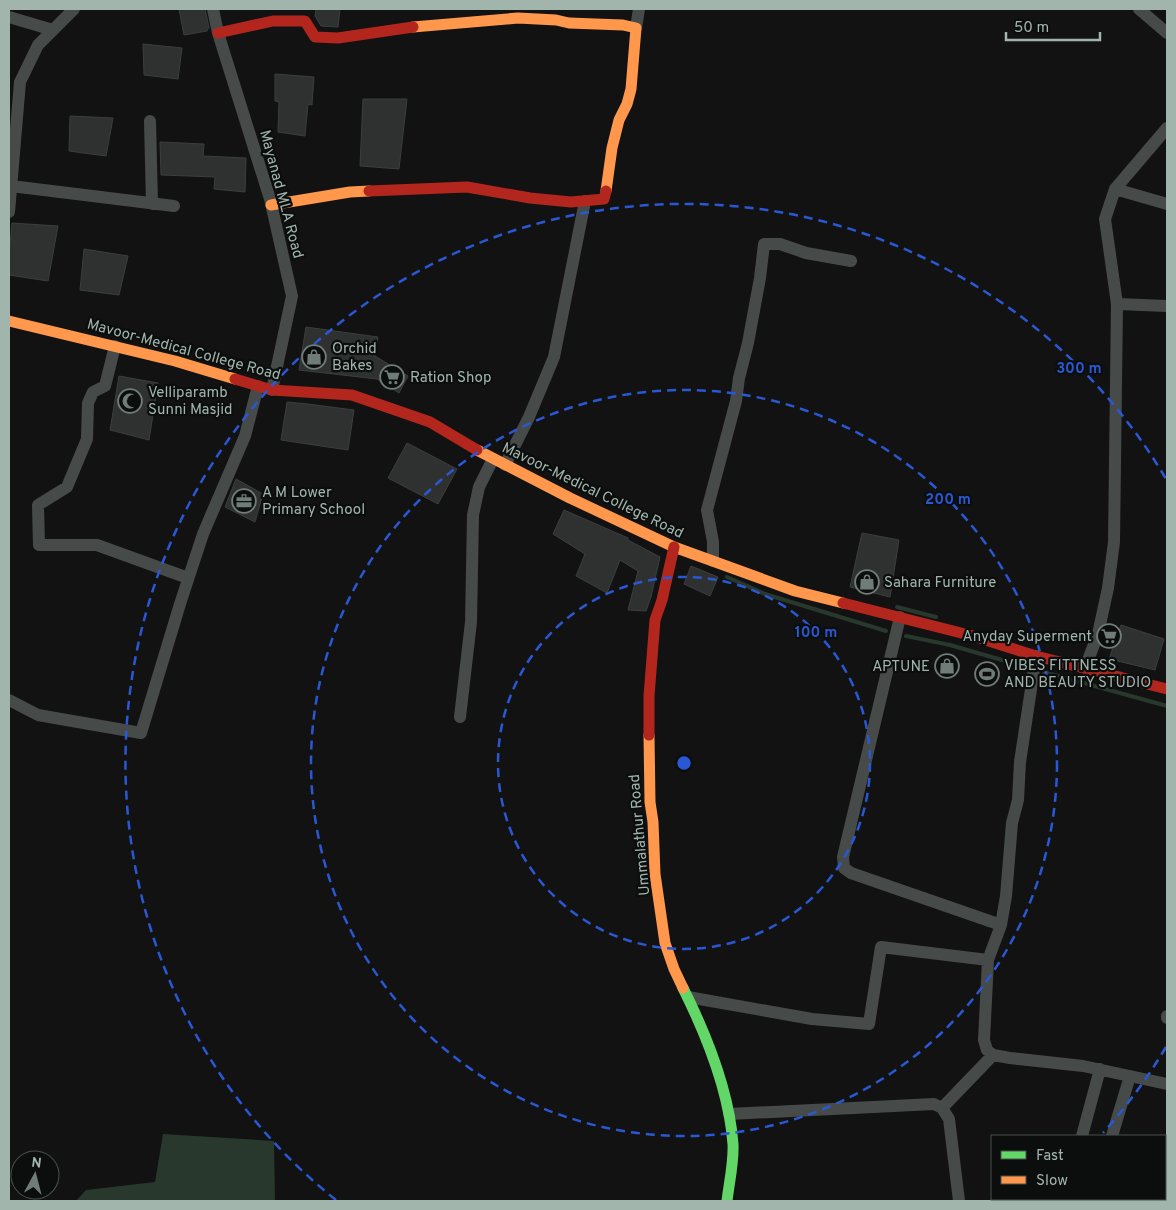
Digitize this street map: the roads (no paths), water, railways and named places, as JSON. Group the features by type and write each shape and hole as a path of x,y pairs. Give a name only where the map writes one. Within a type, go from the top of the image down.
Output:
{"street":[{"path":"9,212 20,82 38,45 74,9"},
{"name":"Mayanad MLA Road","path":"213,9 218,33 271,205 292,296 272,390"},
{"path":"271,205 350,192 453,187 571,202 604,200 618,120 627,104 631,89 639,9"},
{"path":"1139,9 1167,33"},
{"path":"9,17 53,30"},
{"path":"218,33 273,21 305,21 314,37 338,38 392,29 518,18 556,20 569,23 624,25 636,28"},
{"path":"150,122 152,204"},
{"path":"1085,668 1098,634 1108,588 1114,542 1117,304 1105,219 1115,189 1167,128"},
{"path":"11,186 174,206"},
{"path":"1115,189 1167,204"},
{"path":"505,465 529,417 554,357 585,201"},
{"path":"713,561 707,510 736,401 760,278 764,244 780,244 806,253 852,261"},
{"path":"1117,304 1167,306"},
{"name":"Mavoor-Medical College Road","path":"9,320 176,361 272,390 352,395 430,422 493,459 674,547 795,591 973,636 1036,656 1167,689"},
{"path":"114,346 105,386 93,392 88,403 87,439 67,487 38,505 39,545 97,545 188,578"},
{"path":"9,700 38,715 141,733 188,578 203,534 246,436 258,386"},
{"path":"460,717 471,622 473,515 479,488 493,459"},
{"name":"Ummalathur Road","path":"674,547 662,600 655,620 652,643 652,671 648,696 650,802 653,822 654,874 665,942 674,969 688,997 717,1068 727,1101 733,1146 726,1201"},
{"path":"900,617 843,857 844,868 851,873 1001,925"},
{"path":"1036,656 1020,762 1018,800 1012,823 1006,896 1001,925 988,960 984,1040 987,1050 993,1055 1100,1070 1167,1084"},
{"path":"688,997 812,1019 869,1024 881,947 988,960"},
{"path":"942,1108 993,1055"},
{"path":"1082,1135 1100,1070"},
{"path":"1112,1135 1130,1076"},
{"path":"729,1114 934,1104 942,1108 949,1119 963,1201"}],"waterway":[{"path":"727,577 765,594 886,631"},
{"path":"897,607 936,617"},
{"path":"906,636 950,645 1023,666"},
{"path":"1044,672 1167,706"}],"place":[{"name":"Orchid Bakes","path":"314,357"},
{"name":"Ration Shop","path":"392,377"},
{"name":"Velliparamb Sunni Masjid","path":"130,401"},
{"name":"A M Lower Primary School","path":"244,501"},
{"name":"Sahara Furniture","path":"867,582"},
{"name":"Anyday Superment","path":"1109,636"},
{"name":"APTUNE","path":"947,666"},
{"name":"VIBES FITTNESS AND BEAUTY STUDIO","path":"987,674"}]}
